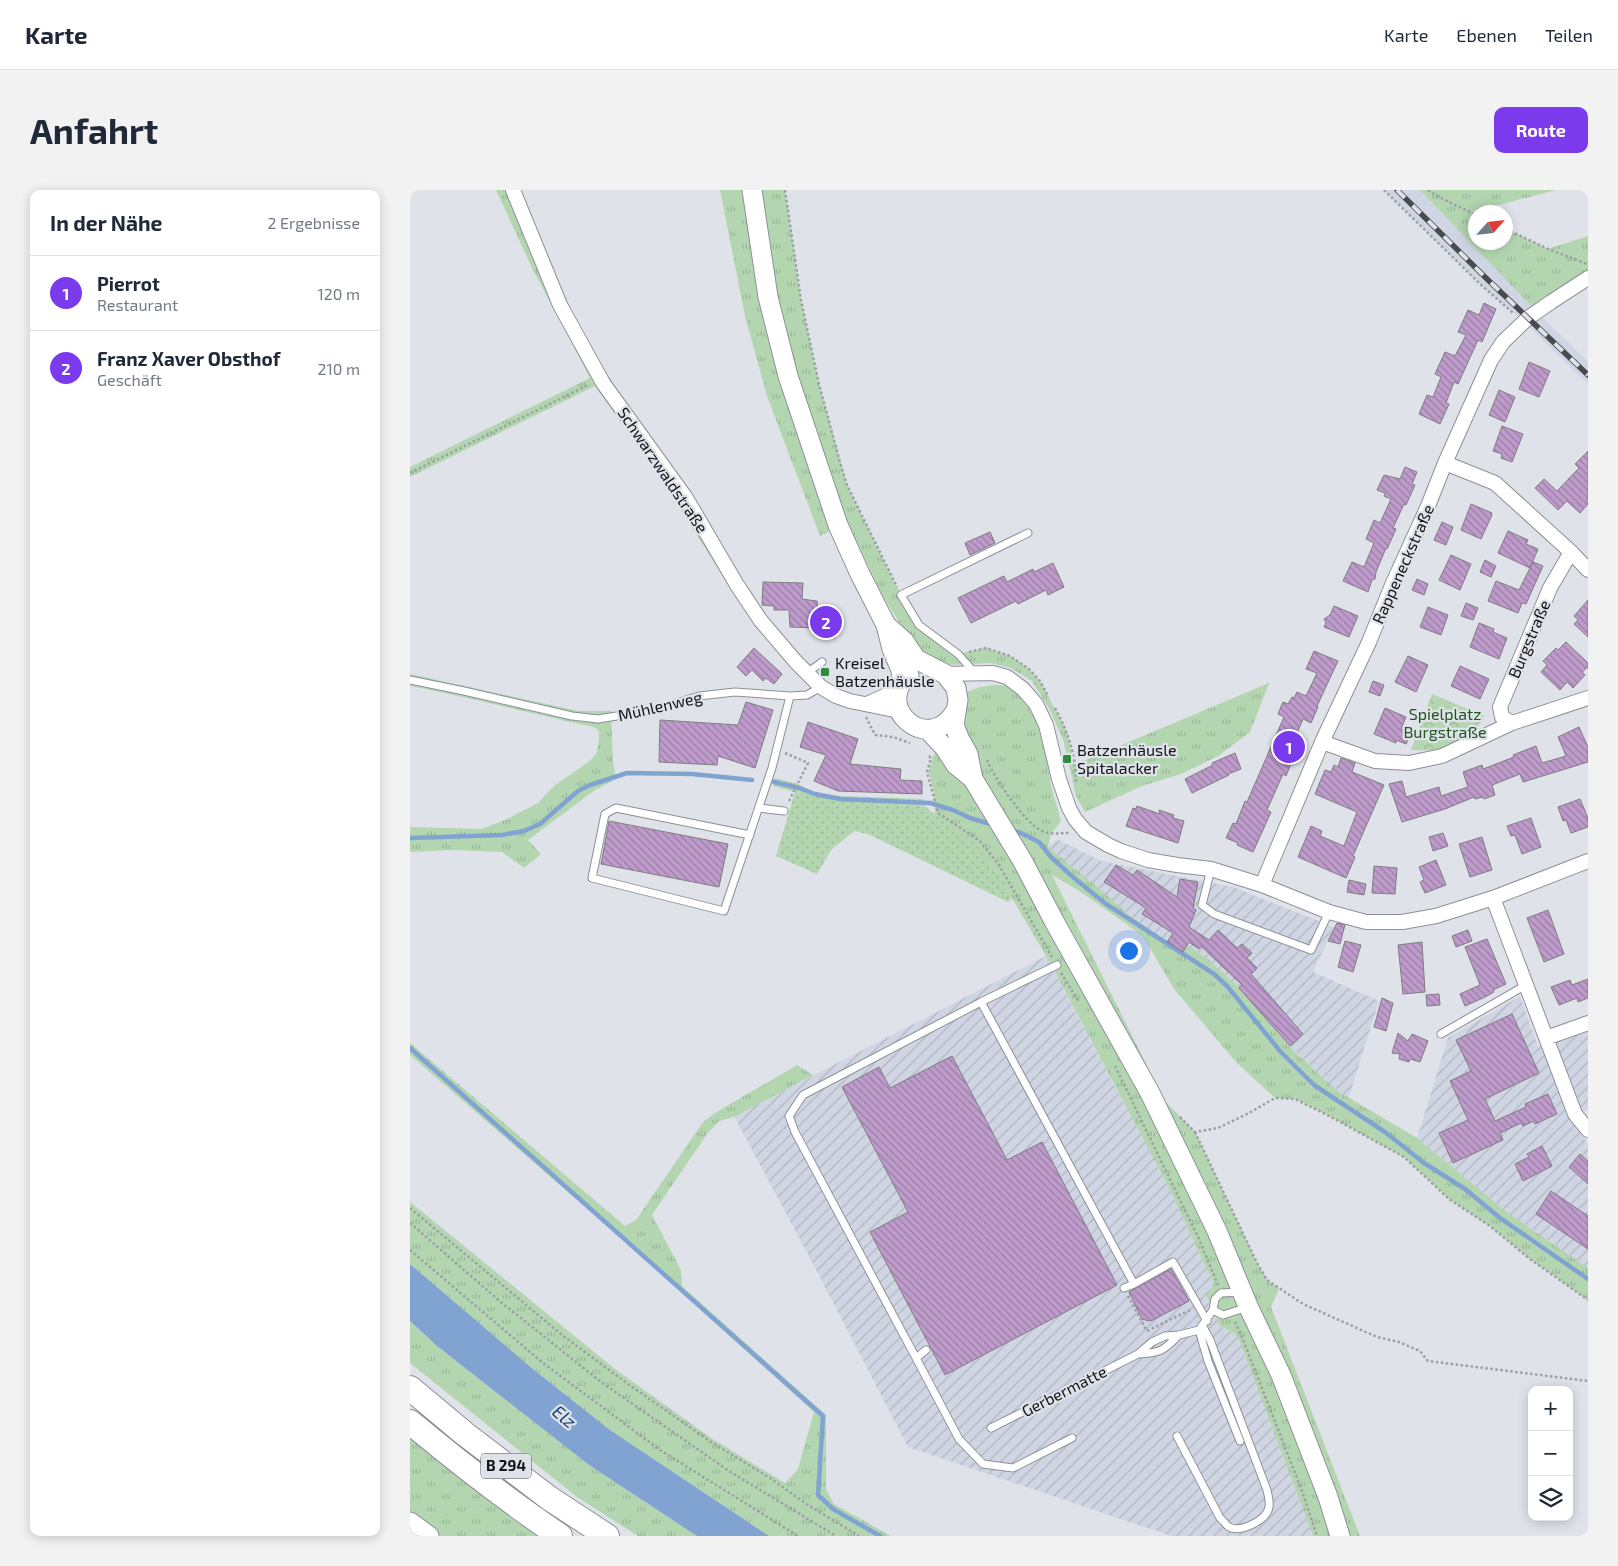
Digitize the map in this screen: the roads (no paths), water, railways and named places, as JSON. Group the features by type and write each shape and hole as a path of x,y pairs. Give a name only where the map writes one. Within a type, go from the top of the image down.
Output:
{"highway":[{"name":"B 294","path":"410,1388 465,1434 549,1498 607,1536"},
{"name":"B 294","path":"410,1422 454,1459 531,1517 560,1536"}],"main road":[{"path":"752,190 768,297 788,376 838,526 886,625 892,650 901,670 897,697 899,712 911,725 919,729 928,730 941,727 952,718 956,703"},
{"path":"886,625 904,641 916,659 939,672 953,683 956,703 954,725 968,754 973,779"},
{"path":"900,686 906,678 916,671 928,669 939,672"},
{"path":"928,730 938,753 973,779 994,812 1150,1093 1217,1231 1281,1376 1328,1497 1340,1536"},
{"path":"410,1522 429,1536"}],"street":[{"name":"Schwarzwaldstraße","path":"513,190 560,305 600,378 686,498 737,585 761,621 807,674 836,696 899,712"},
{"name":"Rappeneckstraße","path":"1262,885 1322,742 1369,642 1393,582 1491,360 1503,342 1524,322 1550,302 1588,278"},
{"path":"1445,463 1495,484 1571,552 1588,570"},
{"name":"Burgstraße","path":"1512,723 1502,717 1500,707 1550,588 1571,552"},
{"path":"939,672 993,673 1007,677 1023,689 1036,704 1046,725 1059,779 1075,819 1086,832 1120,851 1148,860 1178,866 1211,869 1262,885 1329,912 1366,922 1402,922 1436,916 1493,898 1588,861"},
{"path":"956,703 977,674"},
{"path":"865,704 900,686"},
{"path":"1322,742 1376,761 1409,763 1442,756 1512,723 1588,698"},
{"path":"1493,898 1575,1114 1588,1130"},
{"path":"1546,1038 1588,1023"}],"lane":[{"path":"977,674 958,654 919,625 901,595 1028,533"},
{"path":"807,674 822,662"},
{"name":"Mühlenweg","path":"410,680 572,716 598,719 654,710 698,696 735,692 790,696 807,695 821,686"},
{"path":"750,835 616,808 605,814 592,878 724,911 750,835 759,808 777,749 790,696"},
{"path":"759,808 784,811"},
{"path":"1211,869 1202,905 1214,914 1311,950 1329,912"},
{"path":"1057,965 803,1095 789,1116 795,1132 959,1439 983,1464 1013,1468 1072,1438"},
{"path":"1441,1034 1526,984"},
{"path":"982,1002 1134,1284"},
{"path":"1124,1288 1173,1262 1198,1306 1208,1361 1240,1440"},
{"path":"1202,1326 1213,1310 1215,1299 1221,1293 1246,1299"},
{"path":"1213,1310 1223,1315 1230,1313 1246,1299"},
{"path":"1177,1436 1220,1518 1228,1526 1236,1528 1250,1525 1263,1517 1269,1507 1267,1490 1210,1340 1202,1326"},
{"name":"Gerbermatte","path":"991,1428 1138,1354 1152,1342 1166,1336 1179,1335 1202,1326"},
{"name":"Gerbermatte","path":"1138,1354 1154,1353 1165,1349 1179,1335"},
{"path":"916,1358 926,1350"}],"water":[{"name":"Elz","path":"410,1264 534,1370 610,1430 769,1536 697,1536 589,1465 437,1346 410,1321"}],"waterway":[{"path":"410,838 502,835 524,831 540,824 578,791 627,773 692,774 752,780"},
{"path":"774,782 840,799 930,803 994,825"},
{"path":"1011,830 1039,842 1051,857 1106,904 1214,974 1227,986 1280,1051 1314,1085 1385,1132 1424,1163 1465,1189 1500,1218 1588,1279"},
{"path":"410,1048 823,1416 818,1495 833,1509 880,1536"}],"railway":[{"path":"1397,190 1588,375"}],"place":[{"name":"Franz Xaver Obsthof","path":"826,622"},
{"name":"Kreisel Batzenhäusle","path":"825,672"},
{"name":"Pierrot","path":"1289,747"},
{"name":"Batzenhäusle Spitalacker","path":"1067,759"}],"park label":[{"name":"Spielplatz Burgstraße","path":"1445,723"}]}
